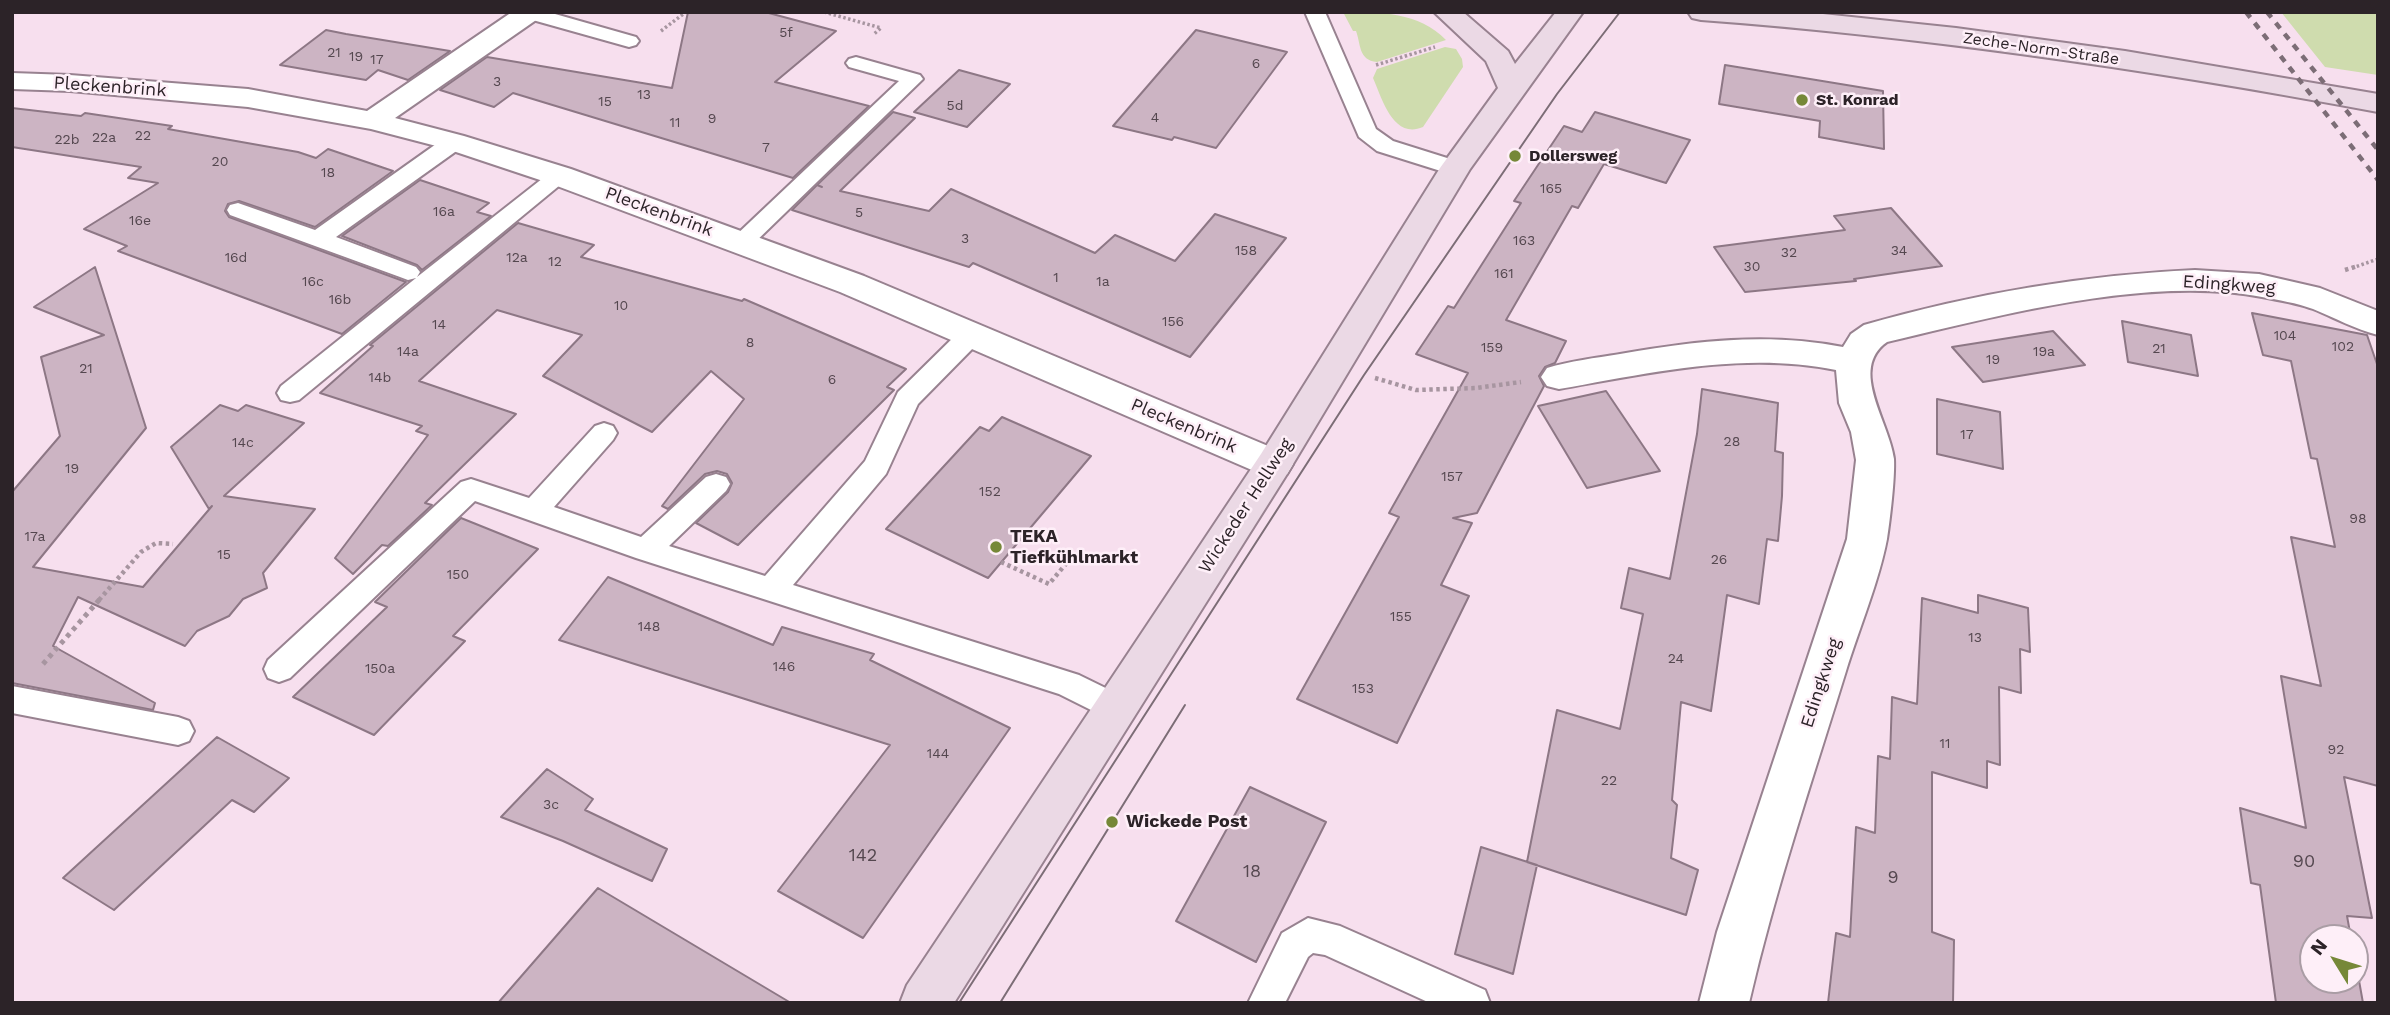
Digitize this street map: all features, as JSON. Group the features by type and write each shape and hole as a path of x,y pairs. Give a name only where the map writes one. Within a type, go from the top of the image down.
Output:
{"main road":[{"path":"1447,12 1498,57 1512,87"},
{"name":"Wickeder Hellweg","path":"925,1003 1274,464 1455,168 1512,87 1570,12"},
{"name":"Zeche-Norm-Straße","path":"1701,12 1754,14 1998,42 2259,81 2378,103"}],"street":[{"path":"372,121 529,13"},
{"name":"Pleckenbrink","path":"12,81 70,83 248,98 372,121 454,142 560,176 852,284 1274,464"},
{"name":"Edingkweg","path":"1724,1003 1741,932 1867,539 1875,460 1869,432 1857,403 1853,360 1863,342 1876,332 2065,293 2106,286 2189,281 2288,289 2353,310 2378,324"},
{"path":"1559,377 1673,357 1782,348 1819,352 1853,360"}],"lane":[{"path":"1315,12 1367,132 1385,146 1455,168"},
{"path":"529,13 629,41"},
{"path":"741,243 913,79 856,63"},
{"path":"318,239 454,142"},
{"path":"290,393 509,213 560,176"},
{"path":"238,210 408,272"},
{"path":"771,590 876,467 907,399 971,335"},
{"path":"533,512 604,433"},
{"path":"646,550 716,484"},
{"path":"279,669 471,489 646,550 1068,684 1115,708"},
{"path":"12,699 178,731"},
{"path":"1266,1003 1295,945 1308,935 1327,938 1472,1003"}],"path":[{"path":"1375,66 1441,45"},
{"path":"1334,365 1416,390 1476,388"},
{"path":"39,669 141,552 156,543 173,544"},
{"path":"1001,562 1049,584 1070,559"}],"green space":[{"path":"1343,12 1385,13 1411,19 1424,24 1446,40 1377,62 1371,61 1363,55 1356,31 1353,31"},
{"path":"2281,12 2378,12 2378,75 2325,67"},
{"path":"1445,47 1456,49 1463,67 1423,127 1404,128 1396,122 1385,106 1373,78 1377,69"}],"building":[{"path":"688,12 765,12 836,31 775,82 869,106 793,178 513,93 494,107 440,90 487,57 672,88"},
{"path":"326,30 450,51 408,80 378,70 366,80 280,65"},
{"path":"1196,30 1287,52 1216,148 1113,126"},
{"name":"St. Konrad","path":"1725,65 1883,91 1884,149 1819,137 1820,121 1719,104"},
{"path":"959,70 1010,84 967,127 914,112"},
{"path":"12,108 81,116 85,113 172,126 168,129 298,152 316,158 328,149 393,171 315,227 239,201 228,204 225,211 229,217 406,282 342,334 118,251 127,246 84,229 158,183 128,178 141,167 12,147"},
{"path":"893,112 915,118 840,191 929,211 951,189 1095,253 1115,235 1175,261 1215,214 1286,238 1190,357 973,263 969,267 792,210"},
{"path":"1595,112 1690,140 1666,183 1604,164 1578,208 1572,206 1506,320 1566,341 1555,363 1545,367 1539,376 1544,386 1477,513 1453,518 1472,523 1441,585 1469,596 1397,743 1297,699 1399,517 1389,513 1468,373 1416,354 1448,306 1454,308 1521,203 1514,201 1564,126 1582,132"},
{"path":"420,180 489,203 477,212 491,216 422,270 417,265 342,236"},
{"path":"1891,208 1942,266 1854,279 1856,281 1745,292 1714,247 1845,230 1834,216"},
{"path":"518,223 594,245 581,257 742,301 744,299 906,369 887,387 894,390 738,545 696,523 728,492 732,483 727,474 717,471 705,474 668,509 662,506 744,399 711,371 652,432 543,376 582,335 497,310 419,381 516,414 425,503 432,505 388,546 382,545 353,574 335,558 428,435 416,431 422,426 320,393 373,346 370,345"},
{"path":"95,267 146,428 33,567 143,587 212,506 209,509 171,447 220,405 238,411 246,405 304,423 224,496 315,509 263,573 267,588 243,599 229,616 197,631 185,646 78,597 53,646 155,703 153,710 12,683 12,492 60,436 41,357 104,335 34,307"},
{"path":"2252,313 2367,335 2378,367 2378,786 2344,777 2372,918 2347,916 2348,924 2299,924 2299,994 2361,994 2363,1003 2276,1003 2260,885 2251,883 2240,808 2306,828 2281,676 2321,686 2291,537 2335,547 2317,459 2311,458 2291,361 2263,355"},
{"path":"2122,321 2191,335 2198,376 2128,362"},
{"path":"2053,331 2085,365 1983,382 1952,347"},
{"path":"1702,389 1778,403 1775,451 1783,453 1782,496 1778,541 1767,539 1759,604 1727,595 1711,711 1681,702 1672,800 1677,805 1671,858 1698,870 1686,915 1527,862 1557,710 1620,729 1643,614 1621,608 1629,568 1670,579 1697,434"},
{"path":"1606,391 1660,471 1587,488 1538,406"},
{"path":"1937,399 2000,412 2003,469 1937,454"},
{"path":"1002,417 1091,456 988,578 886,529 980,427 989,431"},
{"path":"461,518 538,549 453,636 465,641 374,735 293,697 387,607 375,602"},
{"path":"608,577 773,645 782,627 874,654 870,660 1010,728 863,938 778,891 890,745 559,640"},
{"path":"1978,595 2028,608 2030,652 2020,649 2021,693 1999,687 2000,765 1987,761 1987,788 1932,772 1932,932 1954,940 1953,1003 1828,1003 1836,933 1850,937 1856,827 1875,833 1878,756 1890,759 1892,697 1917,704 1922,598 1978,613"},
{"path":"217,737 289,778 254,812 232,800 114,910 63,878"},
{"path":"547,769 593,799 585,810 667,849 652,881 501,817"},
{"path":"1250,787 1326,822 1256,962 1176,921"},
{"path":"1481,847 1537,865 1513,974 1455,954"},
{"path":"598,888 791,1003 498,1003"}],"tram line":[{"path":"959,1003 1364,375 1557,94 1620,12"},
{"path":"1000,1003 1185,705"}],"railway":[{"path":"2246,12 2378,180"},
{"path":"2267,12 2378,150"}],"place":[{"name":"St. Konrad","path":"1802,100"},
{"name":"Dollersweg","path":"1515,156"},
{"name":"TEKA Tiefkühlmarkt","path":"996,547"},
{"name":"Wickede Post","path":"1112,822"}]}
